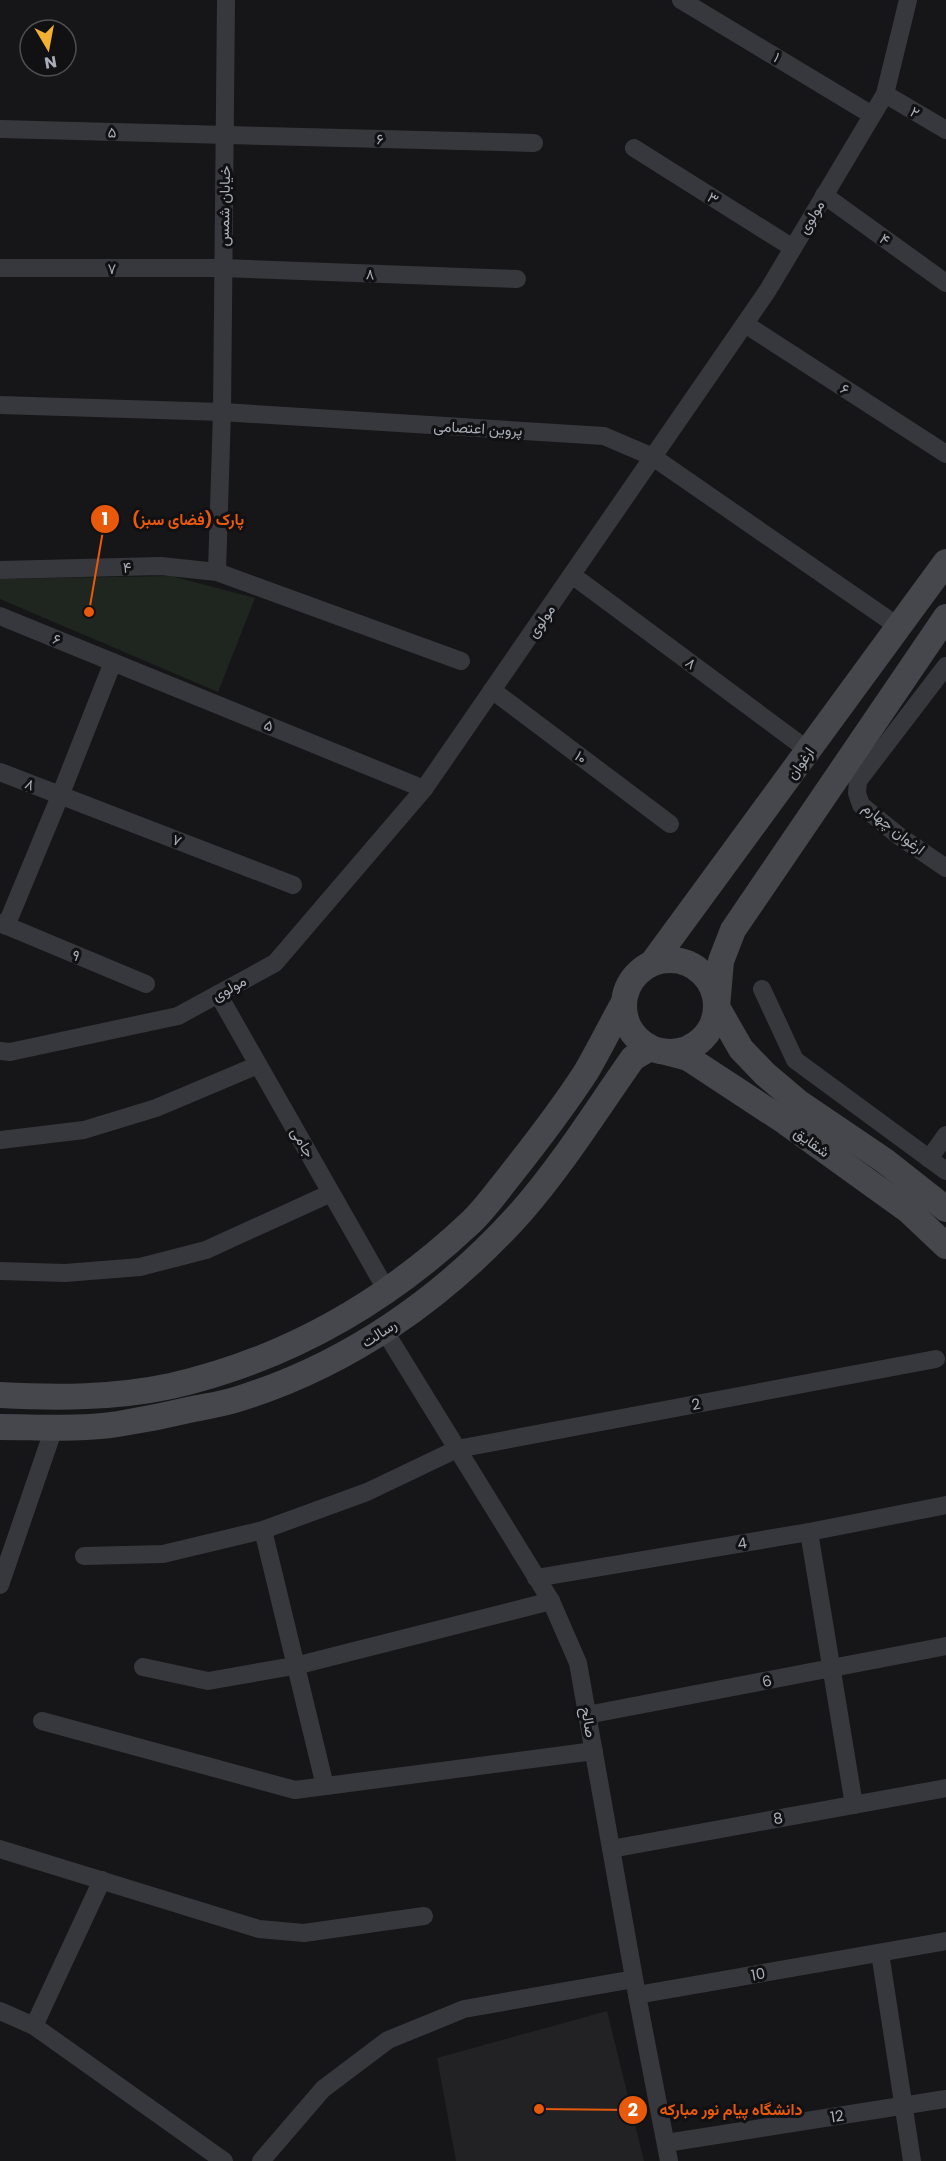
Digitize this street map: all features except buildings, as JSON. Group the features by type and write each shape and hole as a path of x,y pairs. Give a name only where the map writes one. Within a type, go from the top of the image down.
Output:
{"main road":[{"name":"ارغوان","path":"653,962 946,562"},
{"path":"717,1007 713,988 703,973 689,963 671,959 653,962 637,972 627,985 623,1004 626,1023 636,1038 660,1050 687,1049 703,1039 712,1025 717,1007 722,961 733,930 946,617"},
{"name":"رسالت","path":"0,1395 56,1398 170,1386 276,1354 333,1325 387,1291 421,1266 479,1213 530,1150 586,1072 623,1004"},
{"name":"شقایق","path":"717,1007 741,1049 765,1074 798,1102 885,1161 946,1209"},
{"name":"شقایق","path":"660,1050 688,1058 784,1121 909,1211 946,1246"},
{"name":"رسالت","path":"0,1427 54,1428 116,1425 236,1400 294,1378 347,1354 448,1284 489,1245 522,1210 560,1162 633,1058 660,1050"},
{"path":"54,1428 56,1398"}],"street":[{"name":"خیابان شمس","path":"217,572 222,412 226,0"},
{"name":"۱","path":"681,0 872,115"},
{"name":"مولوی","path":"0,1051 10,1052 178,1016 275,963 424,789 768,290 885,94 908,0"},
{"name":"۲","path":"885,94 946,130"},
{"name":"۵","path":"0,129 225,134"},
{"name":"۶","path":"225,134 534,143"},
{"name":"۳","path":"634,148 793,248"},
{"name":"۴","path":"824,195 946,283"},
{"name":"۷","path":"0,268 223,268"},
{"name":"۸","path":"223,268 516,279"},
{"name":"۶","path":"745,324 946,454"},
{"name":"پروین اعتصامی","path":"0,405 222,412 604,436 653,458 899,627"},
{"name":"۴","path":"0,570 161,566 217,572 461,661"},
{"name":"۸","path":"572,575 809,751"},
{"name":"۶","path":"0,615 113,662"},
{"name":"۵","path":"113,662 424,789"},
{"path":"3,925 60,796 113,662"},
{"name":"ارغوان چهارم","path":"946,666 858,781 857,793 861,805 900,836 946,867"},
{"name":"۱۰","path":"492,690 670,824"},
{"name":"۸","path":"0,772 60,796"},
{"name":"۷","path":"60,796 293,885"},
{"name":"۹","path":"3,925 146,984"},
{"path":"762,989 795,1060 946,1171"},
{"name":"جامی","path":"218,994 387,1291"},
{"path":"0,1140 84,1130 156,1108 258,1065"},
{"path":"929,1159 946,1135"},
{"path":"0,1271 65,1274 140,1267 206,1250 331,1193"},
{"name":"صالح","path":"384,1330 551,1601 578,1663 635,1987 667,2152"},
{"name":"2","path":"84,1556 163,1554 263,1530 367,1492 457,1449 936,1359"},
{"path":"0,1585 54,1428"},
{"name":"4","path":"536,1578 809,1532 946,1505"},
{"path":"263,1530 325,1786"},
{"path":"809,1532 854,1805"},
{"path":"143,1667 208,1681 296,1665 551,1601"},
{"name":"6","path":"587,1715 946,1646"},
{"path":"42,1721 295,1790 594,1751"},
{"name":"8","path":"611,1849 946,1788"},
{"path":"0,1849 259,1929 304,1933 424,1916"},
{"path":"34,2026 102,1880"},
{"name":"10","path":"261,2161 323,2089 388,2040 464,2009 880,1953 946,1941"},
{"path":"880,1953 912,2161"},
{"path":"0,2011 34,2026 224,2161"},
{"name":"12","path":"667,2152 946,2098"}],"shaded area":[{"path":"171,576 255,598 218,692 0,599 0,579"},
{"path":"607,2011 644,2161 456,2161 437,2058"}],"place":[{"name":"پارک (فضای سبز)","path":"89,612"},
{"name":"دانشگاه پیام نور مبارکه","path":"539,2109"}]}
